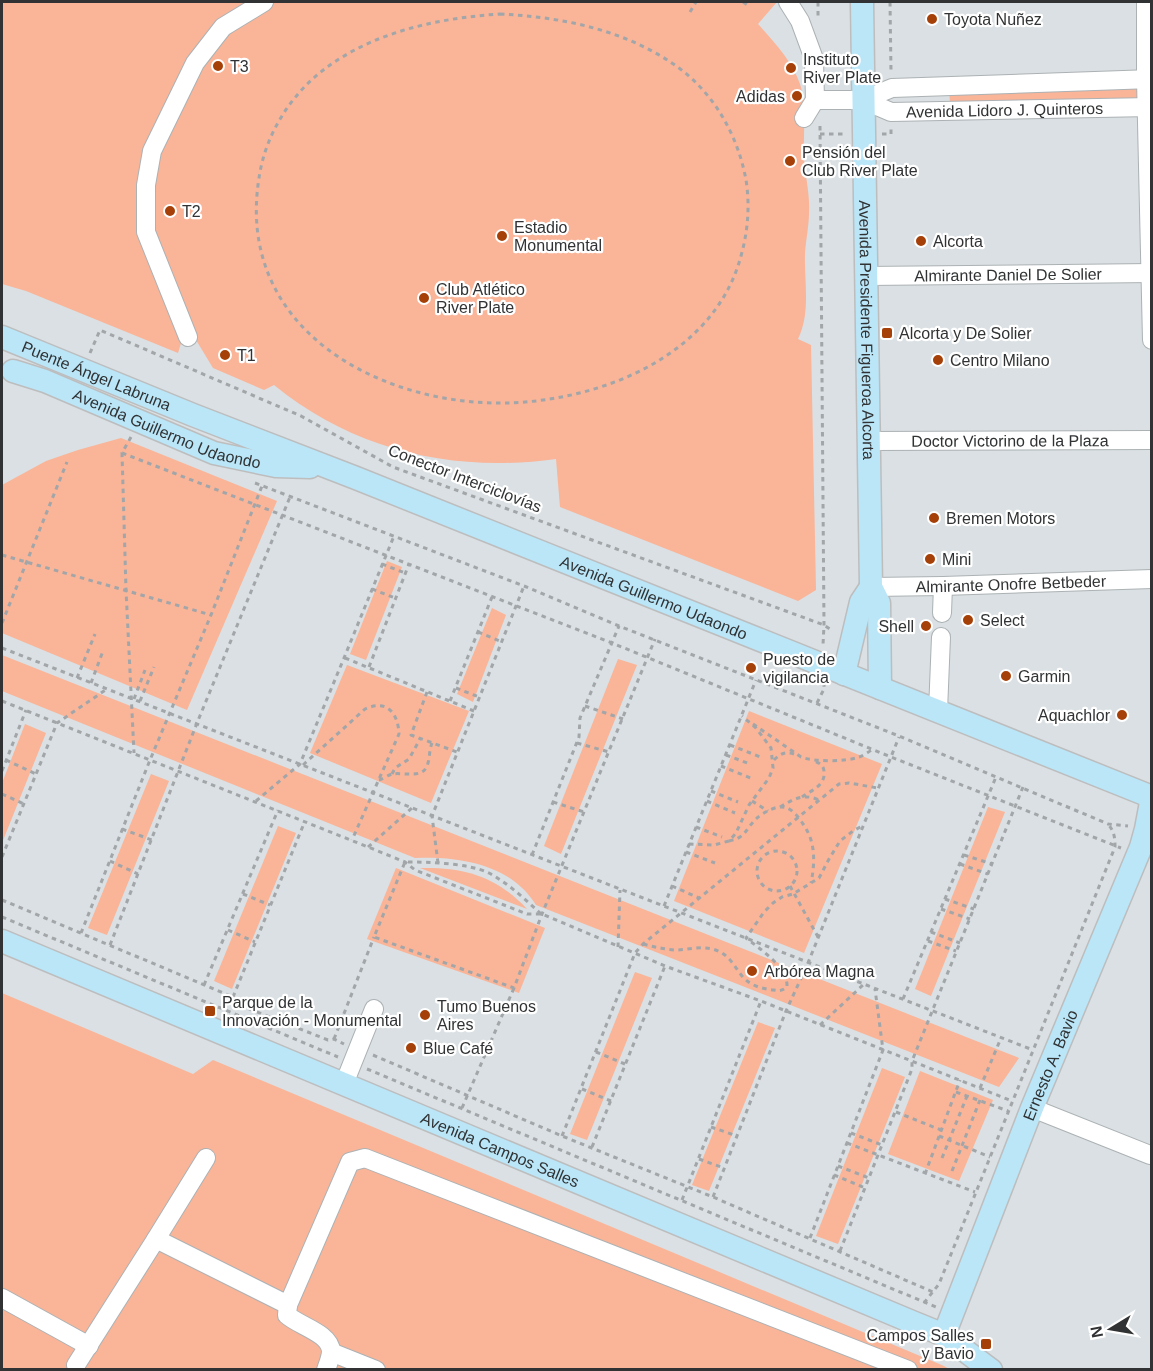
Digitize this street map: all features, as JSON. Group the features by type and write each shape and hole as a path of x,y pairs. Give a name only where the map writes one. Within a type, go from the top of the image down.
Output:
{"main road":[{"name":"Avenida Presidente Figueroa Alcorta","path":"862,2 871,587 879,603 880,688"},
{"name":"Puente Ángel Labruna","path":"2,336 193,415"},
{"name":"Avenida Guillermo Udaondo","path":"7,377 45,381 214,453 276,466 324,467"},
{"name":"Avenida Guillermo Udaondo","path":"193,415 1152,797"},
{"name":"Avenida Presidente Figueroa Alcorta","path":"844,674 861,602 871,587"},
{"name":"Ernesto A. Bavio","path":"948,1324 1022,1104 1143,838 1152,797"},
{"name":"Avenida Campos Salles","path":"2,941 912,1322 948,1324 991,1370"}],"street":[{"path":"188,337 146,232 147,185 152,151 195,63 223,27 264,2"},
{"path":"788,2 800,21 814,59 817,100 804,117"},
{"path":"1146,2 1152,340"},
{"name":"Avenida Lidoro J. Quinteros","path":"863,100 892,88 1149,79"},
{"path":"817,100 863,100"},
{"name":"Avenida Lidoro J. Quinteros","path":"863,100 891,112 1149,107"},
{"name":"Almirante Daniel De Solier","path":"866,276 1151,273"},
{"name":"Doctor Victorino de la Plaza","path":"868,441 1152,441"},
{"name":"Almirante Onofre Betbeder","path":"871,587 1152,579"},
{"path":"942,613 943,586"},
{"path":"938,711 941,638"},
{"path":"344,1084 374,1009"},
{"path":"1022,1104 1150,1155"},
{"path":"76,1365 206,1158"},
{"path":"326,1370 331,1352 329,1342 322,1335 287,1315 288,1305 350,1162 365,1158 908,1370"},
{"path":"156,1239 288,1305"},
{"path":"2,1298 89,1346"},
{"path":"331,1352 375,1370"}],"path":[{"path":"690,12 696,2"},
{"path":"743,2 749,6"},
{"path":"818,2 818,22"},
{"path":"890,2 891,77"},
{"path":"500,14 557,19 612,33 663,58 695,82 720,112 730,129 743,167 748,206 744,245 732,283 711,317 683,345 667,356 623,378 592,389 552,399 504,403 476,402 420,392 393,384 342,360 310,336 284,305 266,269 261,250 256,210 258,181 272,133 282,116 307,85 338,60 388,35 443,20 500,14"},
{"path":"817,100 824,625 822,665 824,689 817,703"},
{"name":"Conector Interciclovías","path":"88,357 100,330 301,416 393,467 824,625"},
{"path":"131,437 122,453 134,753"},
{"path":"122,453 648,658 1115,847 1122,848 1143,838"},
{"path":"2,624 67,462"},
{"path":"251,482 524,586 619,626 899,736 1143,838"},
{"path":"81,933 262,486"},
{"path":"110,945 197,723 290,497"},
{"path":"301,765 394,536"},
{"path":"2,555 211,615"},
{"path":"382,564 405,573"},
{"path":"369,667 409,564"},
{"path":"438,863 432,816 524,586"},
{"path":"372,589 395,598"},
{"path":"450,701 492,597"},
{"path":"824,625 833,631"},
{"path":"532,855 577,743 580,718 619,626"},
{"path":"478,632 502,642"},
{"path":"77,678 95,634"},
{"path":"462,1108 514,988 654,639"},
{"path":"2,648 1033,1050"},
{"path":"91,683 104,651"},
{"path":"344,658 474,711"},
{"path":"140,701 154,667"},
{"path":"133,699 145,670"},
{"path":"664,906 756,679"},
{"path":"456,688 479,697"},
{"path":"2,857 57,723 108,689"},
{"path":"427,692 411,735 457,752"},
{"path":"2,701 352,840 405,862 415,870 496,902 527,914 542,914"},
{"path":"256,801 365,709 373,705 385,707 393,711 398,722 399,734 352,840"},
{"path":"585,706 623,719"},
{"path":"2,771 26,710"},
{"path":"742,716 798,755 820,763 824,767 825,774 818,787 802,797"},
{"path":"729,841 736,833 752,801 770,778 773,768 771,748 742,716"},
{"path":"713,1197 786,1011 808,963 899,736"},
{"path":"392,774 395,768 409,759 420,739"},
{"path":"378,781 392,774 414,774 426,769 432,743"},
{"path":"577,743 609,752"},
{"path":"730,745 764,758"},
{"path":"806,759 849,759 860,757 872,750"},
{"path":"773,761 780,754 798,755"},
{"path":"726,755 750,764"},
{"path":"6,760 36,774"},
{"path":"721,766 753,779"},
{"path":"903,999 996,777"},
{"path":"562,1136 635,953 643,944 839,784 849,783 878,788"},
{"path":"840,1251 912,1069 912,1061 1023,788"},
{"path":"711,791 738,802"},
{"path":"2,794 24,804"},
{"path":"689,844 714,845 736,840 743,836 757,818 768,811 802,797 811,796 819,800"},
{"path":"707,801 735,813"},
{"path":"752,801 768,811"},
{"path":"553,802 584,812"},
{"path":"780,807 787,808 805,826 814,854 811,883"},
{"path":"368,847 412,808"},
{"path":"204,985 278,810"},
{"path":"233,997 305,821"},
{"path":"1022,1104 1033,1050 1115,847 1115,837 1108,824"},
{"path":"746,938 773,903 819,878 840,841 863,825"},
{"path":"696,827 722,837"},
{"path":"122,829 152,840"},
{"path":"777,850 789,854 794,859 796,879 790,886 780,891 773,891 762,884 757,872 762,857 777,850"},
{"path":"756,851 762,857"},
{"path":"686,852 715,863"},
{"path":"964,855 992,864"},
{"path":"110,860 138,874"},
{"path":"405,862 438,863 487,872 506,884 542,914 618,947 1022,1104"},
{"path":"334,1039 405,862"},
{"path":"960,864 988,874"},
{"path":"672,886 699,898"},
{"path":"790,886 818,937"},
{"path":"618,947 620,890"},
{"path":"243,894 270,905"},
{"path":"945,899 974,909"},
{"path":"2,900 233,997 247,1008 328,1040 334,1039 355,1056 462,1108 925,1302 948,1324"},
{"path":"941,909 969,919"},
{"path":"2,917 355,1056 468,1095 933,1292"},
{"path":"228,930 255,942"},
{"path":"931,932 960,942"},
{"path":"374,937 514,988"},
{"path":"643,944 677,950 700,947 717,950 745,979 762,990 784,990 787,987 785,976 776,963 746,938"},
{"path":"928,941 956,951"},
{"path":"592,1147 665,966"},
{"path":"820,1024 863,984"},
{"path":"810,1238 884,1050 875,989"},
{"path":"682,1200 761,1001"},
{"path":"980,1088 1002,1038"},
{"path":"596,1052 625,1064"},
{"path":"925,1173 960,1080"},
{"path":"581,1089 611,1101"},
{"path":"956,1092 1008,1111"},
{"path":"942,1158 967,1096"},
{"path":"952,1171 980,1100"},
{"path":"912,1322 918,1307 939,1284 1008,1111 1022,1104"},
{"path":"895,1111 941,1130"},
{"path":"711,1127 737,1136"},
{"path":"851,1134 882,1145"},
{"path":"939,1136 990,1156"},
{"path":"847,1143 975,1192"},
{"path":"699,1159 724,1168"},
{"path":"838,1166 869,1178"},
{"path":"834,1175 865,1188"}],"shaded area":[{"name":"Club Atlético River Plate","path":"2,2 777,2 758,24 792,67 800,84 803,102 809,222 805,253 806,308 798,339 811,345 816,590 798,601 560,507 556,459 518,463 480,463 407,452 372,441 305,408 274,385 264,390 213,368 193,335 182,340 178,353 26,291 2,284"},
{"path":"1138,86 1137,98 950,102 949,91"},
{"path":"121,438 277,501 187,710 2,633 2,485 46,461"},
{"path":"387,561 402,567 366,660 350,654"},
{"path":"492,608 506,615 473,702 457,694"},
{"path":"2,655 1019,1058 999,1087 536,905 510,878 485,866 443,858 415,858 2,691"},
{"path":"618,659 637,665 561,854 544,846"},
{"path":"347,665 469,711 431,803 310,753"},
{"path":"749,711 882,764 804,953 674,901"},
{"path":"25,724 46,733 2,843 2,783"},
{"path":"151,774 169,781 107,935 88,928"},
{"path":"988,807 1005,812 931,996 915,989"},
{"path":"278,826 296,833 232,989 214,981"},
{"path":"396,868 545,928 519,993 367,939"},
{"path":"420,868 451,869 478,876 503,889 527,909"},
{"path":"635,972 652,978 587,1140 570,1134"},
{"path":"2,993 193,1074 213,1060 949,1369 2,1370"},
{"path":"758,1022 775,1028 709,1191 692,1185"},
{"path":"882,1068 905,1077 838,1244 816,1236"},
{"path":"920,1071 993,1100 959,1181 888,1154"}],"place":[{"name":"Toyota Nuñez","path":"932,19"},
{"name":"T3","path":"218,66"},
{"name":"Instituto River Plate","path":"791,68"},
{"name":"Adidas","path":"797,96"},
{"name":"Pensión del Club River Plate","path":"790,161"},
{"name":"T2","path":"170,211"},
{"name":"Estadio Monumental","path":"502,236"},
{"name":"Alcorta","path":"921,241"},
{"name":"Club Atlético River Plate","path":"424,298"},
{"name":"Alcorta y De Solier","path":"887,333"},
{"name":"T1","path":"225,355"},
{"name":"Centro Milano","path":"938,360"},
{"name":"Bremen Motors","path":"934,518"},
{"name":"Mini","path":"930,559"},
{"name":"Select","path":"968,620"},
{"name":"Shell","path":"926,626"},
{"name":"Puesto de vigilancia","path":"751,668"},
{"name":"Garmin","path":"1006,676"},
{"name":"Aquachlor","path":"1122,715"},
{"name":"Arbórea Magna","path":"752,971"},
{"name":"Parque de la Innovación - Monumental","path":"210,1011"},
{"name":"Tumo Buenos Aires","path":"425,1015"},
{"name":"Blue Café","path":"411,1048"},
{"name":"Campos Salles y Bavio","path":"986,1344"}]}
